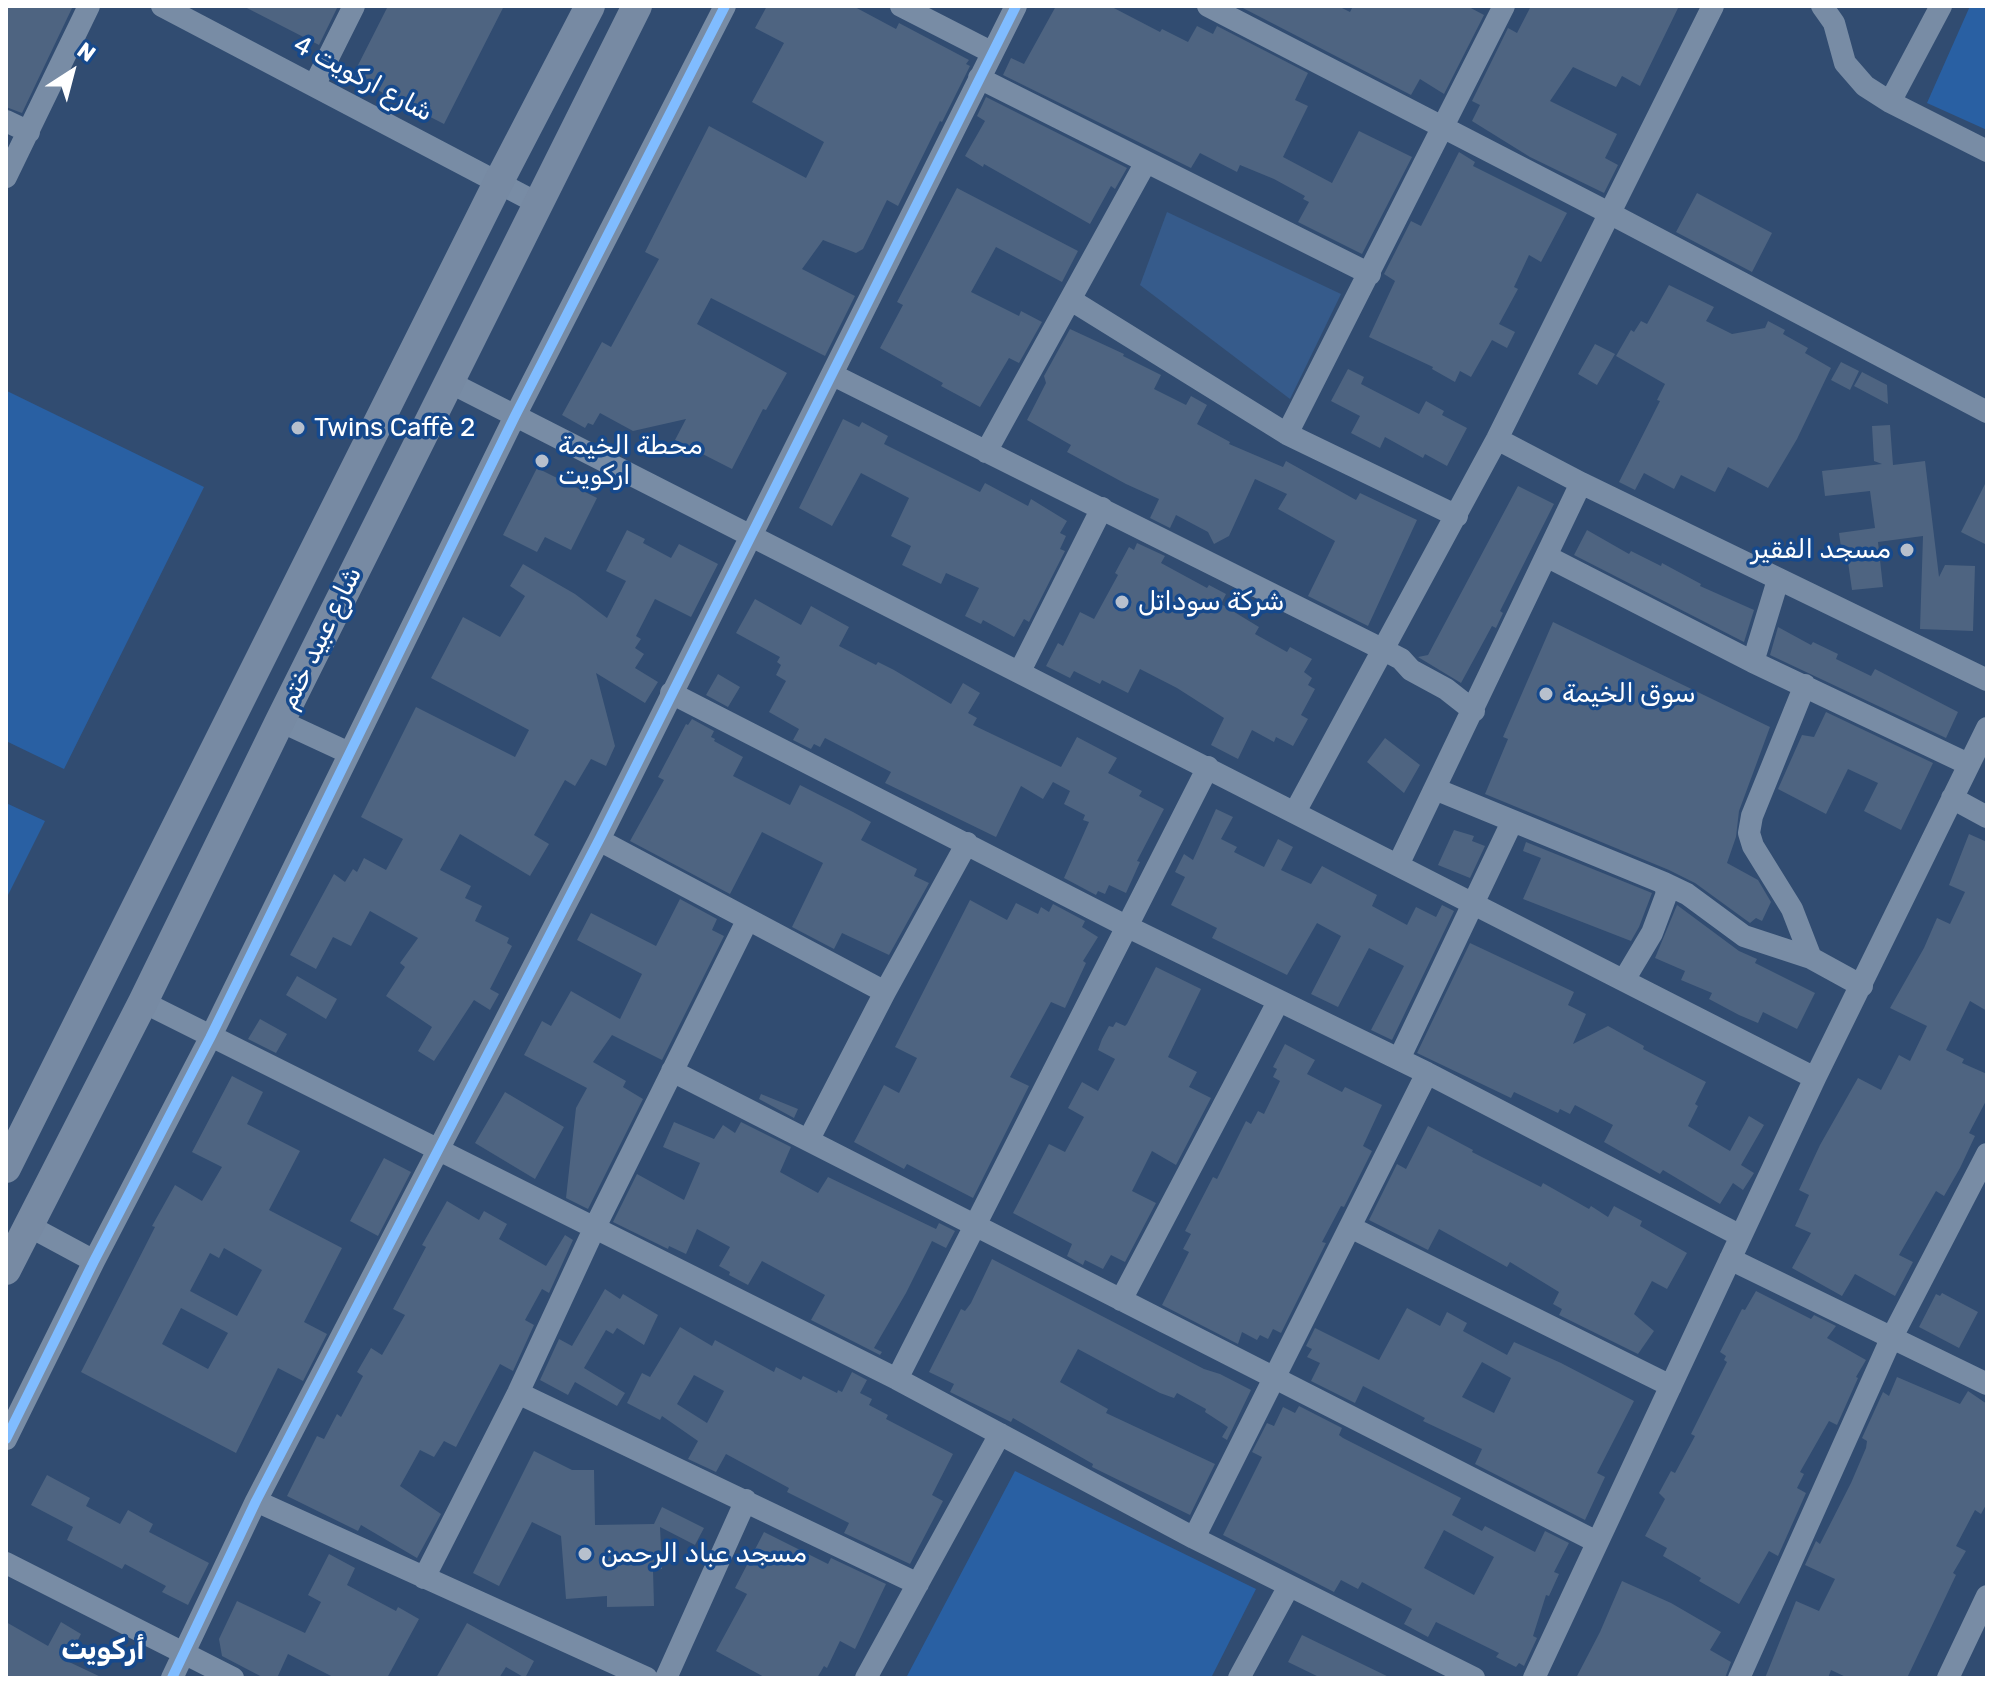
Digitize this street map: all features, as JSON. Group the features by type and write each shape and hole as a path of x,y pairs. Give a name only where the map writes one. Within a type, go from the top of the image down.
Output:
{"main road":[{"name":"شارع عبيد ختم","path":"6,1168 498,183 590,6"},
{"name":"شارع عبيد ختم","path":"6,1270 143,1002 637,6"}],"street":[{"path":"6,177 89,6"},
{"name":"شارع اركويت 4","path":"162,6 537,203"},
{"path":"315,84 354,6"},
{"path":"6,1439 210,1038 515,416 725,6"},
{"path":"901,6 991,52"},
{"path":"172,1678 256,1501 599,840 1016,6"},
{"path":"1208,6 1987,412"},
{"path":"1287,434 1504,6"},
{"path":"1295,812 1497,439 1713,6"},
{"path":"1822,6 1834,23 1845,63 1865,86 1987,151"},
{"path":"1890,102 1941,6"},
{"path":"979,78 1370,274"},
{"path":"6,121 29,132"},
{"path":"986,452 1146,162"},
{"path":"1071,300 1287,434 1457,516"},
{"path":"833,375 1382,649 1401,659 1411,670 1446,689 1474,711"},
{"path":"449,382 1815,1078"},
{"path":"1497,439 1778,580 1987,680"},
{"path":"1398,865 1581,483"},
{"path":"1020,671 1102,508"},
{"path":"1546,556 1753,662 1968,764"},
{"path":"1753,662 1778,580"},
{"path":"1805,685 1752,816 1749,833 1753,846 1792,909 1811,958"},
{"path":"671,693 1126,926 1427,1073 1741,1236"},
{"path":"280,721 349,753"},
{"path":"1534,1678 1815,1078 1987,728"},
{"path":"897,1379 1208,767"},
{"path":"1435,789 1664,883 1687,894 1744,936 1811,958 1862,986"},
{"path":"1952,798 1987,817"},
{"path":"1399,1059 1512,822"},
{"path":"599,840 885,992"},
{"path":"809,1139 967,843"},
{"path":"1624,980 1652,933 1667,893 1664,883"},
{"path":"424,1578 518,1393 595,1227 748,919"},
{"path":"143,1002 897,1379 1194,1538 1474,1678"},
{"path":"1121,1300 1278,1002"},
{"path":"672,1071 1597,1542"},
{"path":"1194,1538 1427,1073"},
{"path":"1739,1678 1891,1339 1987,1154"},
{"path":"29,1226 94,1261"},
{"path":"1350,1227 1671,1386"},
{"path":"1730,1259 1987,1384"},
{"path":"518,1393 918,1584"},
{"path":"866,1678 1000,1434"},
{"path":"666,1678 746,1500"},
{"path":"256,1501 647,1678"},
{"path":"6,1563 233,1678"},
{"path":"1239,1678 1289,1586"},
{"path":"1948,1678 1987,1596"}],"shaded area":[{"path":"1970,6 1987,6 1987,130 1927,103"},
{"path":"1167,212 1341,294 1290,399 1140,285"},
{"path":"7,391 204,487 64,769 6,741"},
{"path":"6,803 45,821 6,899"},
{"path":"1015,1471 1256,1589 1211,1678 906,1678"}],"building":[{"path":"6,6 73,6 22,113 6,107"},
{"path":"243,6 338,6 319,45"},
{"path":"388,6 504,6 444,124 352,77"},
{"path":"767,6 853,6 896,29 899,23 969,60 966,64 970,66 898,206 887,200 863,249 856,253 823,240 802,269 855,296 825,356 711,298 697,324 787,373 766,410 763,409 732,469 675,440 686,419 633,431 600,413 593,425 588,423 585,428 562,415 602,342 611,347 659,259 645,252 709,126 806,178 824,142 752,102 784,43 755,28"},
{"path":"1056,6 1110,6 1160,32 1162,29 1188,42 1197,26 1213,34 1217,26 1308,73 1295,100 1308,106 1283,157 1332,183 1359,131 1412,157 1362,254 1298,222 1309,202 1303,199 1305,196 1274,179 1240,165 1237,172 1200,153 1191,168 1003,75 1011,58 1024,64"},
{"path":"1239,6 1338,6 1350,12 1353,6 1467,6 1484,15 1444,94 1420,79 1411,95"},
{"path":"1531,6 1679,6 1640,86 1622,76 1616,87 1573,67 1550,101 1617,134 1605,158 1618,165 1604,193 1530,157 1472,121 1480,105 1472,101 1508,28 1517,33"},
{"path":"986,97 1127,168 1115,189 1111,186 1090,224 965,156 985,121 977,116"},
{"path":"1459,152 1475,162 1473,166 1567,213 1541,262 1529,255 1514,287 1518,289 1499,324 1515,332 1507,348 1492,340 1471,377 1460,371 1455,382 1433,367 1369,337 1395,281 1384,274 1411,221 1421,226"},
{"path":"957,188 1078,251 1062,282 996,247 971,292 1019,316 1021,311 1042,322 1019,363 1009,358 980,407 880,348 903,305 897,302"},
{"path":"1697,193 1772,233 1752,272 1676,232"},
{"path":"1669,285 1714,307 1706,321 1732,334 1765,328 1768,321 1808,348 1805,353 1831,368 1797,439 1768,488 1728,467 1715,492 1681,475 1674,489 1644,473 1635,490 1619,482 1660,401 1657,400 1665,384 1616,356 1631,330 1634,332 1641,321 1647,324"},
{"path":"1070,329 1161,375 1154,389 1186,405 1191,396 1207,405 1197,424 1229,444 1283,467 1286,461 1356,500 1360,493 1417,520 1368,626 1308,596 1335,541 1278,509 1287,494 1255,479 1229,536 1214,544 1208,532 1176,515 1170,528 1150,518 1159,499 1067,452 1071,445 1027,420 1046,383 1044,376"},
{"path":"1595,344 1615,354 1597,385 1578,374"},
{"path":"1841,362 1859,371 1850,390 1831,380"},
{"path":"1348,369 1364,377 1361,384 1419,414 1426,401 1444,411 1442,415 1467,428 1447,466 1425,454 1423,458 1385,437 1380,448 1351,433 1360,416 1331,401"},
{"path":"1862,372 1887,385 1888,404 1854,386"},
{"path":"843,419 859,427 862,422 888,436 884,444 980,492 985,483 1028,506 1031,499 1067,521 1060,533 1066,536 1060,549 1065,551 1029,622 1024,619 1014,637 983,620 981,624 965,616 979,588 946,573 941,584 902,565 911,546 891,536 909,498 861,473 832,526 799,508"},
{"path":"1890,425 1893,465 1925,461 1939,577 1945,565 1975,566 1973,631 1920,629 1923,536 1878,542 1883,587 1852,590 1848,562 1843,562 1839,533 1875,528 1870,491 1825,496 1822,471 1882,464 1874,461 1872,426"},
{"path":"537,468 597,498 571,550 545,537 537,552 503,535"},
{"path":"1987,480 1987,545 1961,532"},
{"path":"1518,486 1554,504 1500,611 1503,613 1496,628 1492,626 1461,683 1418,657 1428,655"},
{"path":"627,530 671,558 679,544 718,564 691,617 655,599 636,636 641,639 635,648 644,654 635,668 658,682 645,703 596,673 615,746 606,766 591,759 575,786 565,780 534,835 549,844 530,876 460,834 440,870 471,886 465,898 482,906 475,921 509,938 507,943 512,946 490,989 499,994 490,1010 474,1000 434,1061 418,1051 432,1027 386,996 405,967 400,963 418,938 370,911 351,946 333,937 316,969 290,955 334,874 345,882 353,869 357,872 364,858 386,870 403,839 361,817 416,707 515,757 529,730 431,678 463,617 500,637 525,596 510,586 523,564 575,594 607,618 626,581 606,571"},
{"path":"1587,530 1629,554 1631,551 1661,566 1662,563 1700,586 1754,610 1744,642 1574,555"},
{"path":"1137,543 1165,556 1161,563 1207,588 1209,585 1226,594 1221,604 1259,627 1255,634 1287,652 1290,647 1312,659 1304,672 1312,678 1308,685 1315,689 1301,715 1308,719 1293,746 1276,737 1274,742 1252,730 1238,759 1211,745 1224,718 1140,669 1128,693 1102,680 1100,684 1074,671 1070,678 1046,666 1058,643 1063,646 1080,612 1094,619 1129,547 1134,550"},
{"path":"755,599 801,625 811,606 849,627 839,646 876,665 878,662 894,670 951,704 963,683 980,693 968,713 977,718 973,725 1061,767 1077,737 1117,758 1108,773 1142,791 1139,796 1164,809 1137,861 1140,862 1126,893 1109,885 1105,894 1098,891 1096,895 1064,878 1089,822 1083,820 1085,815 1064,804 1070,791 1053,782 1043,799 1021,786 996,837 885,783 891,772 825,738 820,747 814,744 811,749 793,740 799,729 769,712 786,681 776,675 781,665 777,662 780,657 736,633"},
{"path":"1553,622 1770,727 1739,811 1736,837 1727,863 1758,880 1771,902 1762,921 1756,918 1750,923 1695,883 1669,870 1485,794 1508,739 1503,737"},
{"path":"1778,627 1811,645 1813,642 1838,654 1836,659 1871,676 1875,669 1958,712 1946,738 1770,655"},
{"path":"718,674 740,687 728,707 706,695"},
{"path":"1826,712 1933,763 1901,830 1864,811 1878,783 1848,769 1826,814 1778,789 1802,735 1814,737"},
{"path":"692,719 714,731 711,737 714,741 743,757 733,776 790,805 800,785 853,812 871,822 861,840 917,869 914,876 929,883 889,955 842,933 834,949 792,927 823,863 762,832 730,894 630,841 664,780 658,777 686,724"},
{"path":"1385,738 1420,765 1404,793 1367,762"},
{"path":"1216,809 1233,817 1221,839 1237,847 1234,852 1264,867 1278,839 1293,847 1281,870 1311,884 1322,866 1377,895 1372,906 1407,925 1416,907 1436,917 1442,905 1454,911 1392,1040 1371,1030 1404,966 1369,948 1338,1007 1311,994 1341,936 1317,923 1287,975 1212,938 1217,928 1171,905 1185,877 1175,872 1184,854 1193,860"},
{"path":"1454,830 1474,836 1472,841 1485,846 1470,878 1438,865"},
{"path":"1969,834 1987,842 1987,1011 1970,1001 1946,1050 1964,1059 1962,1063 1987,1074 1987,1099 1969,1133 1975,1136 1960,1168 1944,1196 1936,1191 1899,1255 1913,1262 1895,1296 1855,1274 1842,1296 1792,1268 1811,1233 1795,1226 1809,1195 1799,1190 1858,1078 1881,1090 1899,1055 1910,1061 1927,1026 1890,1008 1937,918 1950,924 1965,892 1949,885"},
{"path":"1526,842 1652,893 1631,941 1523,899 1541,858 1523,851"},
{"path":"680,899 717,919 712,930 724,936 662,1060 612,1035 593,1062 626,1081 623,1087 643,1099 588,1209 566,1198 576,1108 587,1088 524,1055 542,1021 551,1026 571,991 620,1019 642,974 577,940 591,913 656,946"},
{"path":"970,900 1007,920 1016,903 1038,914 1041,907 1049,912 1053,904 1085,921 1082,927 1098,937 1083,961 1086,963 1065,1008 1051,1002 1010,1077 1029,1086 973,1198 907,1164 904,1169 854,1142 884,1085 899,1093 917,1058 895,1047"},
{"path":"1677,905 1739,951 1757,959 1755,963 1815,993 1797,1029 1763,1012 1758,1023 1739,1015 1709,999 1712,993 1681,980 1685,971 1655,958"},
{"path":"1470,943 1574,992 1568,1005 1586,1014 1573,1044 1608,1026 1644,1046 1643,1049 1706,1082 1688,1126 1730,1151 1749,1116 1764,1125 1741,1165 1754,1173 1743,1190 1733,1183 1720,1204 1663,1170 1660,1174 1604,1142 1613,1125 1575,1105 1570,1114 1560,1109 1558,1113 1514,1092 1511,1098 1417,1053"},
{"path":"1156,967 1201,989 1168,1057 1197,1072 1189,1087 1211,1098 1176,1165 1152,1151 1132,1191 1156,1203 1125,1262 1111,1255 1103,1269 1085,1260 1083,1265 1067,1256 1072,1244 1013,1213 1049,1144 1065,1152 1084,1117 1068,1108 1082,1082 1098,1091 1115,1059 1098,1050 1102,1039 1109,1026 1113,1027 1116,1022 1127,1024"},
{"path":"297,976 337,999 326,1019 286,995"},
{"path":"260,1019 287,1034 276,1053 248,1039"},
{"path":"1285,1044 1315,1060 1307,1074 1342,1092 1345,1087 1382,1105 1363,1146 1372,1151 1344,1207 1341,1206 1322,1242 1326,1243 1281,1333 1273,1329 1268,1339 1260,1335 1257,1340 1242,1332 1238,1344 1162,1305 1189,1252 1183,1249 1191,1234 1185,1231 1213,1177 1217,1179 1246,1121 1251,1124 1258,1111 1264,1114 1280,1081 1273,1077 1277,1069 1273,1067"},
{"path":"232,1076 263,1092 247,1124 300,1151 269,1210 342,1248 304,1322 327,1334 303,1381 278,1368 236,1453 81,1372 175,1185 202,1201 222,1167 192,1152","holes":["224,1248 262,1270 237,1316 190,1291 210,1253 219,1258","181,1308 228,1333 208,1369 162,1344"]},
{"path":"505,1092 564,1127 535,1179 475,1143"},
{"path":"761,1094 798,1109 794,1118 759,1099"},
{"path":"674,1122 714,1139 723,1125 735,1133 741,1122 791,1147 780,1172 818,1193 828,1177 936,1229 939,1223 955,1231 946,1248 932,1241 874,1348 882,1352 880,1355 811,1320 825,1295 762,1261 748,1285 719,1266 730,1247 697,1229 686,1254 669,1246 668,1249 613,1222 637,1174 684,1200 700,1163 663,1147"},
{"path":"1428,1126 1472,1152 1541,1187 1543,1183 1589,1209 1591,1206 1608,1217 1614,1206 1642,1221 1640,1226 1687,1253 1667,1289 1652,1281 1634,1314 1654,1331 1638,1354 1559,1315 1562,1309 1553,1304 1559,1292 1510,1262 1507,1267 1439,1229 1428,1250 1369,1220 1397,1164 1406,1169"},
{"path":"384,1158 411,1172 378,1236 350,1221"},
{"path":"447,1201 479,1220 484,1211 507,1224 499,1239 546,1266 565,1235 573,1240 549,1293 542,1289 525,1320 534,1325 513,1371 500,1364 456,1447 444,1441 434,1457 420,1450 400,1486 441,1514 417,1558 361,1525 358,1531 287,1496 317,1436 324,1439 337,1414 341,1417 363,1376 357,1372 371,1348 382,1355 405,1315 393,1309 426,1247 422,1245"},
{"path":"992,1259 1204,1369 1251,1390 1227,1440 1222,1437 1228,1427 1205,1412 1206,1409 1177,1393 1174,1398 1160,1393 1078,1349 1060,1382 1108,1409 1106,1413 1215,1464 1190,1515 1092,1467 1093,1464 1013,1418 1011,1422 950,1392 954,1384 929,1372 961,1309 965,1311 971,1303"},
{"path":"605,1289 620,1299 623,1294 658,1315 644,1345 617,1328 613,1334 606,1330 584,1368 625,1393 617,1406 575,1382 568,1395 540,1380 559,1339 572,1346"},
{"path":"1756,1291 1811,1319 1814,1315 1836,1326 1827,1338 1866,1360 1837,1425 1829,1421 1800,1472 1804,1474 1797,1488 1806,1493 1778,1556 1769,1551 1739,1604 1663,1556 1667,1548 1645,1536 1665,1499 1659,1493 1671,1471 1675,1473 1695,1436 1691,1434 1727,1362 1724,1360 1726,1356 1720,1352 1742,1309 1745,1310"},
{"path":"1942,1293 1978,1312 1959,1348 1919,1327 1936,1294 1940,1296"},
{"path":"1407,1308 1440,1326 1447,1312 1467,1323 1463,1331 1507,1355 1514,1342 1634,1401 1597,1473 1605,1477 1585,1520 1475,1464 1482,1449 1423,1421 1425,1418 1363,1386 1355,1403 1311,1381 1320,1363 1307,1357 1312,1349 1306,1346 1315,1328 1379,1360","holes":["1482,1362 1511,1378 1494,1413 1462,1397"]},
{"path":"680,1327 712,1346 715,1340 774,1372 776,1367 801,1380 803,1376 837,1393 838,1390 842,1392 852,1372 867,1380 860,1393 872,1399 869,1405 888,1415 886,1419 953,1454 932,1495 943,1501 910,1564 844,1533 849,1523 787,1492 789,1488 726,1454 716,1472 688,1459 698,1441 662,1416 660,1420 627,1403 642,1373 650,1377","holes":["694,1375 724,1391 707,1423 677,1404"]},
{"path":"1897,1377 1960,1404 1968,1391 1987,1404 1987,1503 1981,1514 1975,1510 1956,1546 1966,1551 1953,1573 1956,1575 1907,1678 1848,1678 1831,1670 1828,1678 1765,1678 1796,1601 1819,1611 1835,1579 1805,1565 1816,1541 1820,1544 1851,1483 1866,1448 1867,1441 1862,1438 1883,1392 1889,1396"},
{"path":"1299,1406 1342,1428 1339,1435 1343,1438 1461,1498 1452,1515 1482,1531 1485,1526 1535,1552 1545,1531 1569,1543 1554,1572 1559,1574 1549,1596 1546,1595 1533,1636 1537,1638 1524,1666 1519,1663 1516,1667 1496,1657 1499,1653 1436,1622 1428,1637 1404,1624 1412,1609 1362,1582 1358,1589 1341,1580 1334,1592 1223,1535 1262,1457 1252,1452 1267,1423 1274,1426 1283,1407 1295,1413","holes":["1444,1530 1494,1557 1474,1595 1424,1568"]},
{"path":"534,1451 572,1470 594,1470 595,1525 654,1524 662,1507 704,1528 695,1545 660,1527 662,1569 653,1570 654,1606 607,1607 607,1596 566,1599 561,1536 532,1522 499,1586 473,1573"},
{"path":"47,1475 90,1498 86,1506 120,1524 128,1510 153,1524 149,1532 209,1563 188,1605 162,1592 166,1586 125,1564 122,1569 67,1540 73,1527 31,1505"},
{"path":"764,1532 828,1564 831,1558 886,1584 855,1649 840,1641 827,1668 824,1666 817,1678 766,1678 716,1651 747,1594 735,1588"},
{"path":"329,1554 355,1568 347,1585 396,1611 398,1607 419,1619 387,1678 335,1678 288,1654 277,1678 264,1678 222,1656 219,1639 237,1601 305,1633 321,1602 308,1595"},
{"path":"1622,1581 1671,1603 1721,1632 1710,1650 1731,1662 1725,1678 1576,1678"},
{"path":"6,1622 48,1646 61,1622 81,1634 67,1661 103,1678 6,1678"},
{"path":"467,1623 534,1661 525,1678 506,1667 499,1678 436,1678"},
{"path":"1302,1635 1391,1678 1321,1678 1288,1662"}],"cycle path":[{"path":"6,1439 210,1038 515,416 725,6"},
{"path":"172,1678 256,1501 599,840 1016,6"}],"place":[{"name":"Twins Caffè 2","path":"298,428"},
{"name":"محطة الخيمة اركويت","path":"542,461"},
{"name":"مسجد الفقير","path":"1907,550"},
{"name":"شركة سوداتل","path":"1122,602"},
{"name":"سوق الخيمة","path":"1546,694"},
{"name":"مسجد عباد الرحمن","path":"585,1554"}],"district":[{"name":"أركويت","path":"103,1651"}]}
